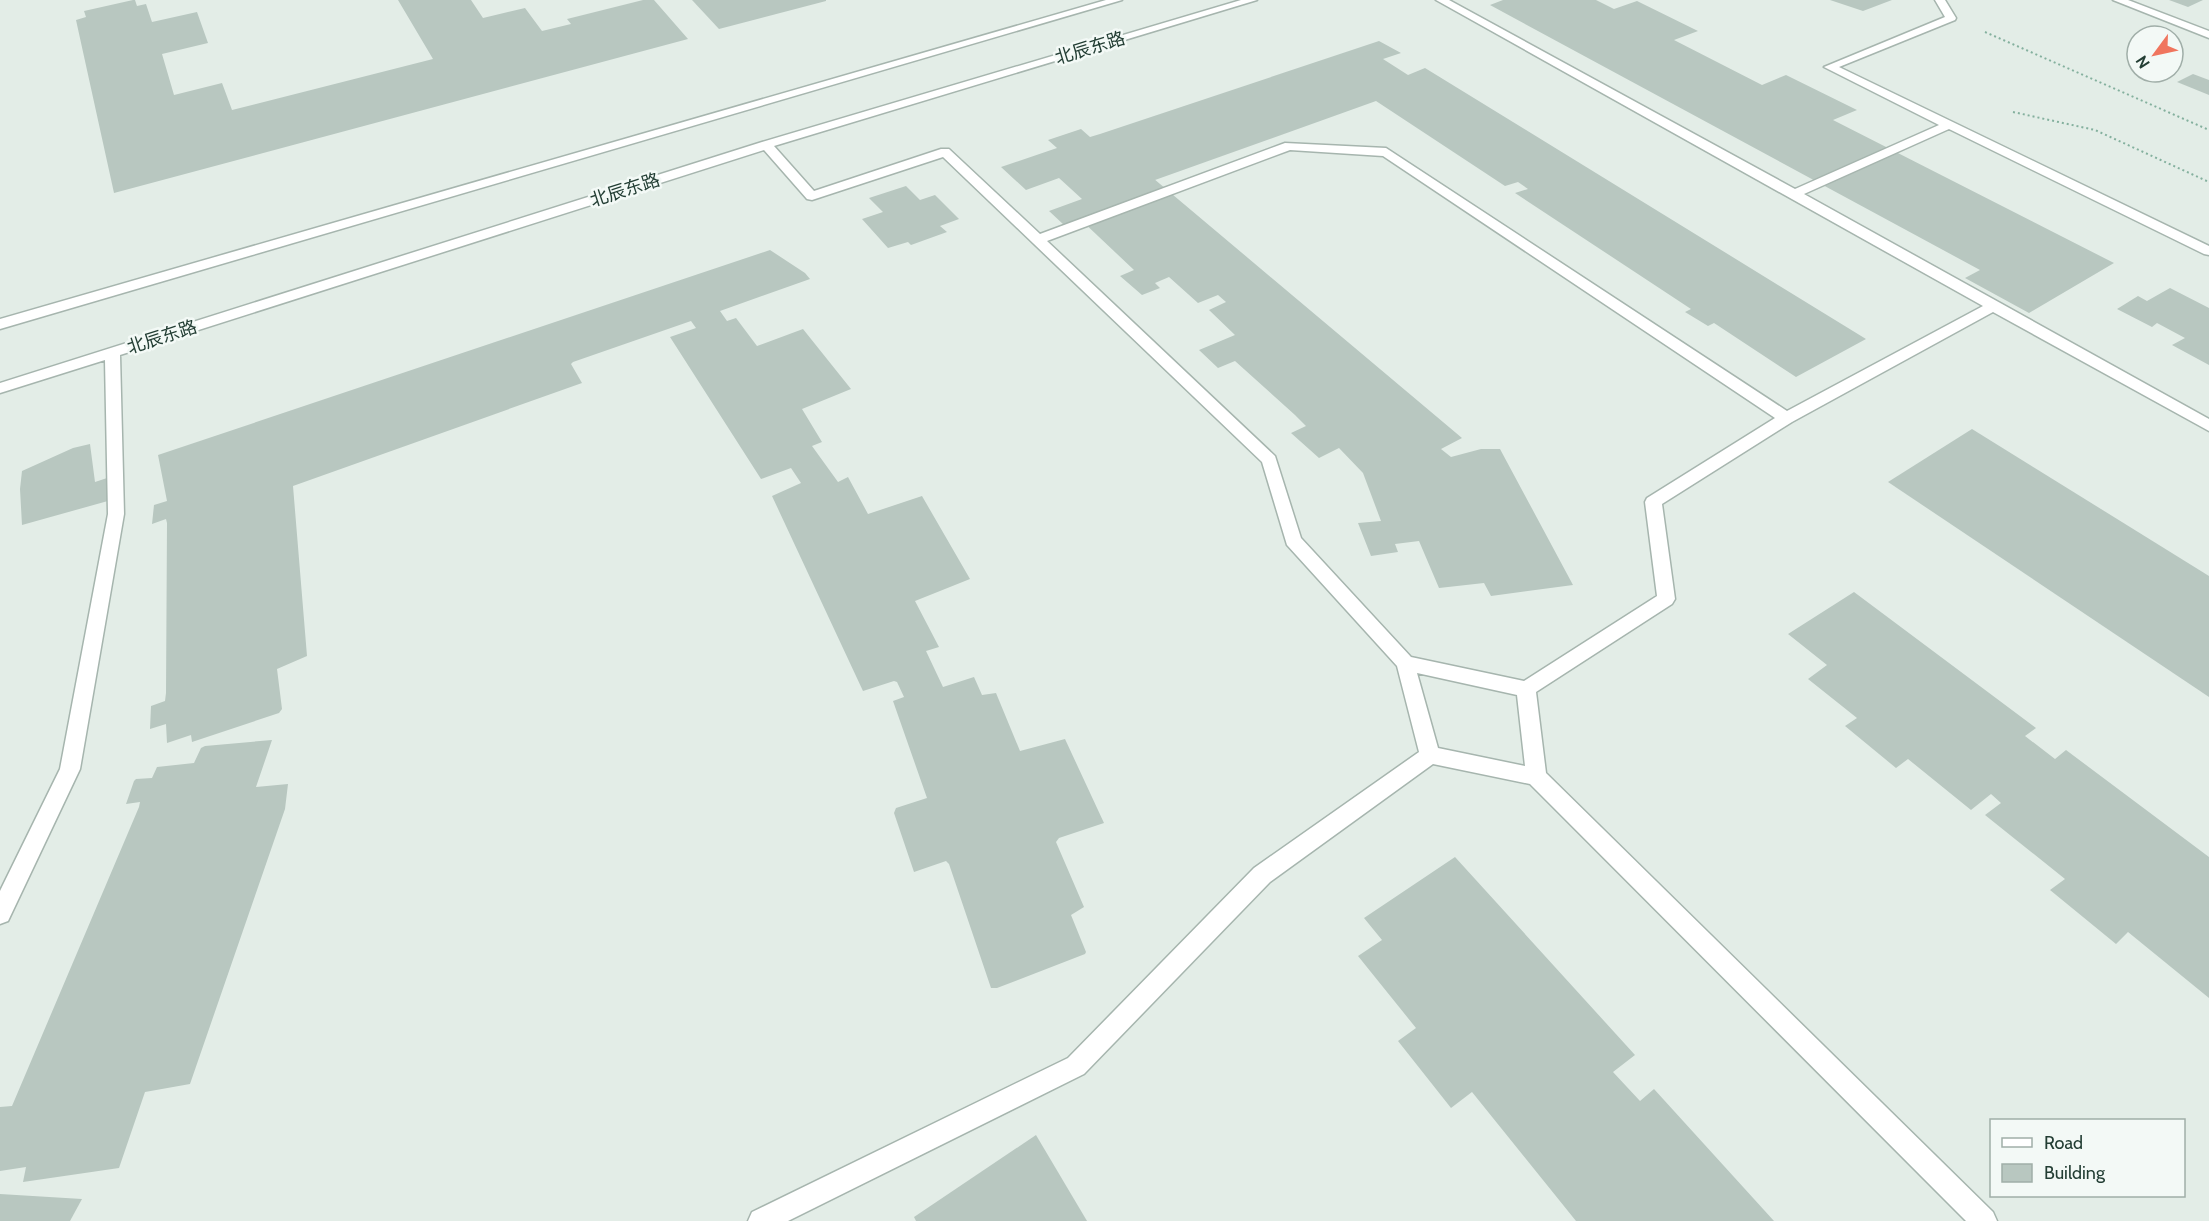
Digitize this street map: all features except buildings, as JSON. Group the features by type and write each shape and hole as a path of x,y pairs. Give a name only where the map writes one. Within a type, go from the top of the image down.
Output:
{"street":[{"name":"北辰东路","path":"0,324 1117,0"},
{"name":"北辰东路","path":"0,388 766,145 1252,0"},
{"path":"1441,0 1570,69 2209,426"},
{"path":"1940,0 1951,18 1830,68 2209,251"},
{"path":"2118,0 2209,35"},
{"path":"1794,194 1948,124"},
{"path":"766,145 812,196 945,152 1269,460 1293,541 1406,663 1430,754"},
{"path":"1037,240 1288,146 1386,152 1786,418"},
{"path":"1406,663 1526,689 1666,599 1653,501 1786,418 1993,306"},
{"path":"0,914 70,769 116,513 112,352"},
{"path":"1526,689 1536,777"},
{"path":"761,1221 1076,1066 1262,875 1430,754 1536,777 1984,1221"}],"path":[{"path":"1951,18 2209,130"},
{"path":"2004,110 2095,130 2209,182"}]}
